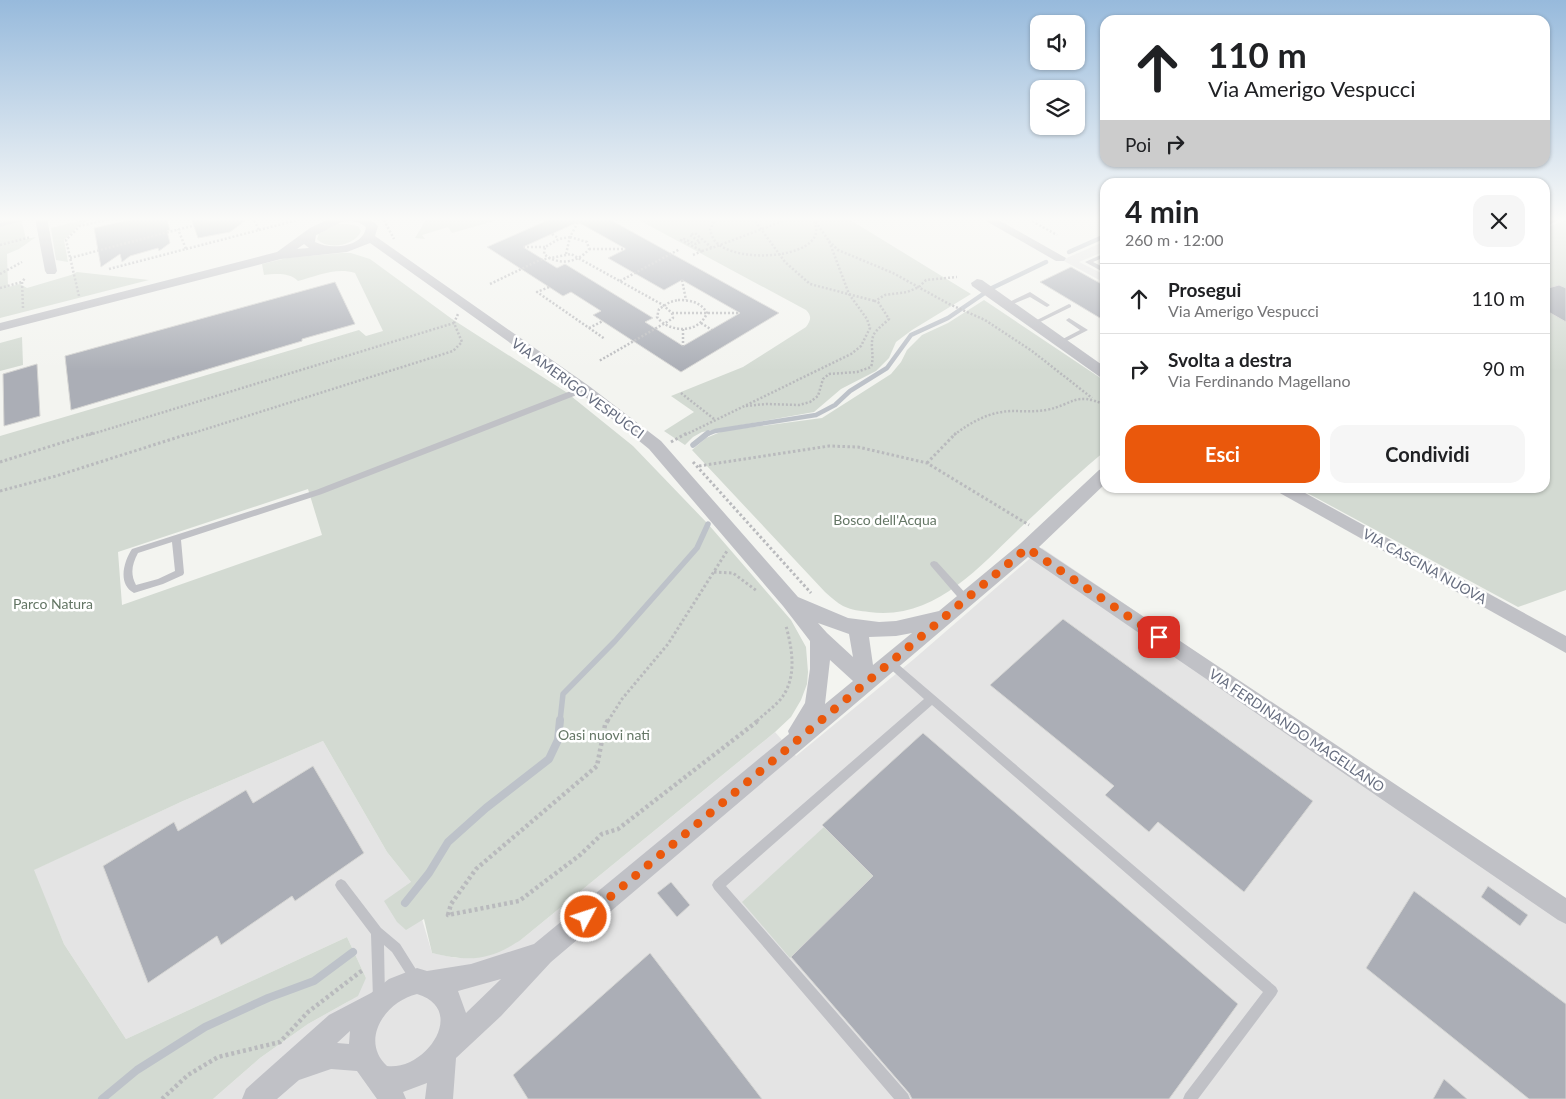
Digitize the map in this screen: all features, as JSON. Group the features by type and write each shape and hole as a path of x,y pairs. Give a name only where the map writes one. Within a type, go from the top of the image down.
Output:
{"street":[{"path":"0,328 226,269"},
{"name":"VIA AMERIGO VESPUCCI","path":"414,269 584,389 655,445 790,601 820,639 866,681"},
{"path":"976,283 1100,371"},
{"path":"291,1069 332,1056 378,1078 391,1081 406,1079 420,1074 433,1064 443,1052 492,1007 542,953 888,662 1027,548 1100,479"},
{"name":"VIA CASCINA NUOVA","path":"1293,493 1566,645"},
{"name":"VIA FERDINANDO MAGELLANO","path":"1027,548 1566,912"},
{"path":"790,601 833,622 858,629 882,631 906,628 945,615"},
{"path":"858,629 866,681"},
{"path":"790,746 815,705 820,669 820,639"},
{"path":"256,1099 338,1024 379,1001 391,991 404,984 471,976 542,953"},
{"path":"423,982 440,988 453,1008 454,1022 443,1052 439,1099"},
{"path":"378,1078 361,1044 364,1029 379,1001"}],"lane":[{"path":"1006,306 1030,294 1047,305"},
{"path":"1032,324 1069,306"},
{"path":"1059,343 1085,330 1069,320"},
{"path":"176,538 180,573 160,582 134,589 130,584 127,562 135,550 319,492 584,389"},
{"path":"934,564 965,599"},
{"path":"888,662 1272,991 1190,1099"},
{"path":"903,1099 718,885 931,699"},
{"path":"341,885 377,932 396,948 423,982"},
{"path":"377,932 379,1001"}],"path":[{"path":"73,269 81,307"},
{"path":"490,284 522,269"},
{"path":"599,269 664,305 672,313 673,318 600,361"},
{"path":"620,281 642,269"},
{"path":"743,406 802,404 816,399 821,391 821,383 824,377 832,373 853,373 871,367 874,361 871,342 874,334 889,319 883,308 875,301 810,284 790,269"},
{"path":"677,448 670,442 714,419 835,364 861,346 870,328 867,319 849,294 840,269"},
{"path":"884,269 949,304 985,320 1032,351 1100,402"},
{"path":"875,301 885,295 906,292 919,287 926,280 957,277"},
{"path":"0,288 22,282 25,278"},
{"path":"682,280 686,300"},
{"path":"22,282 24,321"},
{"path":"549,287 537,292 604,339"},
{"path":"678,300 686,300 700,304 707,313 701,323 683,329 663,325 659,322 657,313 664,305 678,300"},
{"path":"672,313 740,313"},
{"path":"589,328 602,321"},
{"path":"0,462 454,323 462,342 453,351 66,473 0,491"},
{"path":"701,323 712,330"},
{"path":"683,329 683,346"},
{"path":"680,392 714,419"},
{"path":"927,463 940,446 960,430 986,415 1048,410 1080,397 1092,398"},
{"path":"698,466 829,446 858,447 927,463 1032,527 1046,530"},
{"path":"691,460 812,594"},
{"path":"728,548 668,644 622,698 606,725 597,766 476,868 451,904 448,915 519,901 580,855 602,834 618,829 749,729 783,696 792,674 791,644 785,623"},
{"path":"714,572 726,570 736,574 759,593"},
{"path":"162,1099 188,1075 218,1057 280,1042 308,1012 378,957"}],"shaded area":[{"path":"1079,269 1094,269 1100,272 1100,280"},
{"path":"1042,548 1566,902 1566,1099 213,1099 260,1058 308,1024 349,1001 366,978 347,937 126,1039 64,944 33,870 183,801 323,741 387,852 411,882 432,953 456,958 477,958 522,939 775,732 796,756 914,659"}],"green space":[{"path":"0,269 7,269 8,287 20,284 27,288 77,272 149,280 0,318"},
{"path":"263,269 384,269 452,319 566,392 633,446 708,524 791,620 806,647 807,684 801,700 791,717 775,732 522,939 499,952 479,958 457,958 432,953 424,919 406,930 397,922 384,901 411,882 387,852 323,741 183,801 34,870 64,944 126,1039 347,937 366,978 358,996 308,1024 260,1058 213,1099 0,1099 0,436 359,330 366,336 383,331 355,273 341,271 298,281 286,275 264,275","holes":["308,489 322,535 122,605 118,552"]},
{"path":"730,269 931,269 971,294 896,342 889,358 876,371 841,389 814,412 702,432 685,445 664,431 694,412 671,396 743,367 806,327 810,316 806,310"},
{"path":"1550,269 1566,269 1566,590 1518,607 1307,493 1550,493"},
{"name":"Bosco dell'Acqua","path":"984,300 1100,378 1100,455 971,575 934,600 914,608 892,613 869,612 843,606 825,592 692,450 706,438 723,431 822,418 891,374 901,362 907,350 922,335 948,323"},
{"path":"22,337 23,365 0,371 0,343"},
{"path":"824,827 873,876 790,958 742,902"}],"building":[{"path":"522,269 574,269 653,318 645,322 683,346 740,313 682,280 664,290 628,269 700,269 779,313 681,372 593,315 601,311 571,292 563,296"},
{"path":"1066,269 1075,269 1100,283 1100,318 1040,282"},
{"path":"335,282 355,324 71,410 65,356"},
{"path":"1559,285 1566,288 1566,322 1550,313 1550,288"},
{"path":"37,364 40,416 4,426 3,374"},
{"path":"1063,619 1313,801 1244,892 1158,822 1149,832 1105,795 1114,786 990,685"},
{"path":"923,733 1238,1004 1169,1099 912,1099 909,1093 791,957 873,876 822,825"},
{"path":"313,766 364,853 295,901 292,896 221,945 217,936 148,983 103,866 174,822 178,831 246,790 253,803"},
{"path":"671,882 690,905 677,917 657,893"},
{"path":"1488,886 1528,915 1520,926 1481,897"},
{"path":"1414,891 1566,1004 1566,1099 1529,1099 1366,968"},
{"path":"650,953 762,1099 528,1099 513,1075"},
{"path":"1444,1079 1467,1099 1433,1099"}],"waterway":[{"path":"706,435 715,431 816,415 835,405 850,391 887,368 911,335 948,318 992,288 1031,269"},
{"path":"693,445 706,435"},
{"path":"560,721 563,694 615,641 697,548 708,524"},
{"path":"405,903 429,873 448,842 486,808 549,759 558,740 560,720"},
{"path":"102,1099 137,1070 205,1027 268,998 314,981 353,952"}],"route":[{"path":"586,917 1027,548 1159,637"}],"park label":[{"name":"Parco Natura","path":"53,603"},
{"name":"Oasi nuovi nati","path":"604,734"}]}
